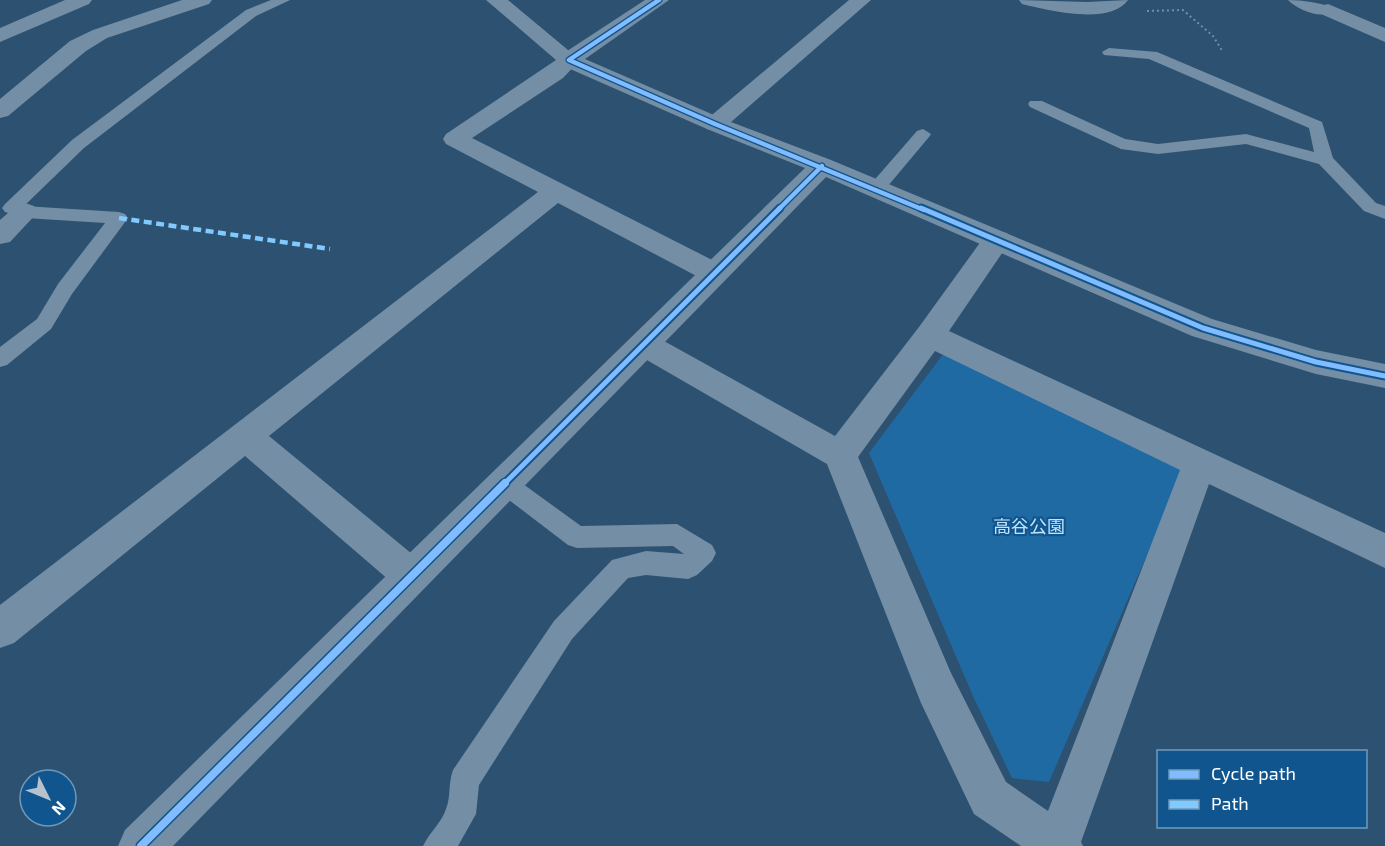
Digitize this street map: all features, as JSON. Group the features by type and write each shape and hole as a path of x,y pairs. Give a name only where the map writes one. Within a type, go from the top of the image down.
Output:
{"street":[{"path":"0,36 82,0"},
{"path":"0,111 78,46 100,34 202,0"},
{"path":"496,0 568,60 715,124 822,166 1203,328 1316,362 1385,376"},
{"path":"659,0 455,139 714,273"},
{"path":"715,124 861,0"},
{"path":"1029,0 1057,7 1109,7 1117,1"},
{"path":"1328,10 1351,0"},
{"path":"1328,10 1385,36"},
{"path":"141,846 822,166"},
{"path":"0,629 556,191"},
{"path":"0,235 25,212"},
{"path":"840,455 930,335 997,240"},
{"path":"930,335 1198,465 1385,551"},
{"path":"644,344 840,455 936,688 990,798 1059,845 1198,465"},
{"path":"245,436 410,575"}],"lane":[{"path":"0,359 44,324 65,289 118,218 25,212 11,208 78,144 251,13 283,0"},
{"path":"1295,0 1313,9 1328,10"},
{"path":"1109,52 1152,55 1316,125 1325,160 1370,207 1385,213"},
{"path":"1036,104 1121,144 1158,149 1246,139 1325,160"},
{"path":"876,189 923,134"},
{"path":"439,846 461,814 464,781 563,630 621,568 646,563 688,567 703,553 677,535 577,537 504,483"}],"path":[{"path":"1117,1 1140,11 1183,10 1214,36 1232,69 1234,89"}],"green space":[{"name":"高谷公園","path":"944,353 1183,471 1049,782 1012,778 973,696 869,453"}],"marked path":[{"path":"119,218 330,249"}],"cycle path":[{"path":"659,0 569,60 715,124 822,166 1203,328 1316,362 1385,376"},
{"path":"141,846 822,166"}]}
